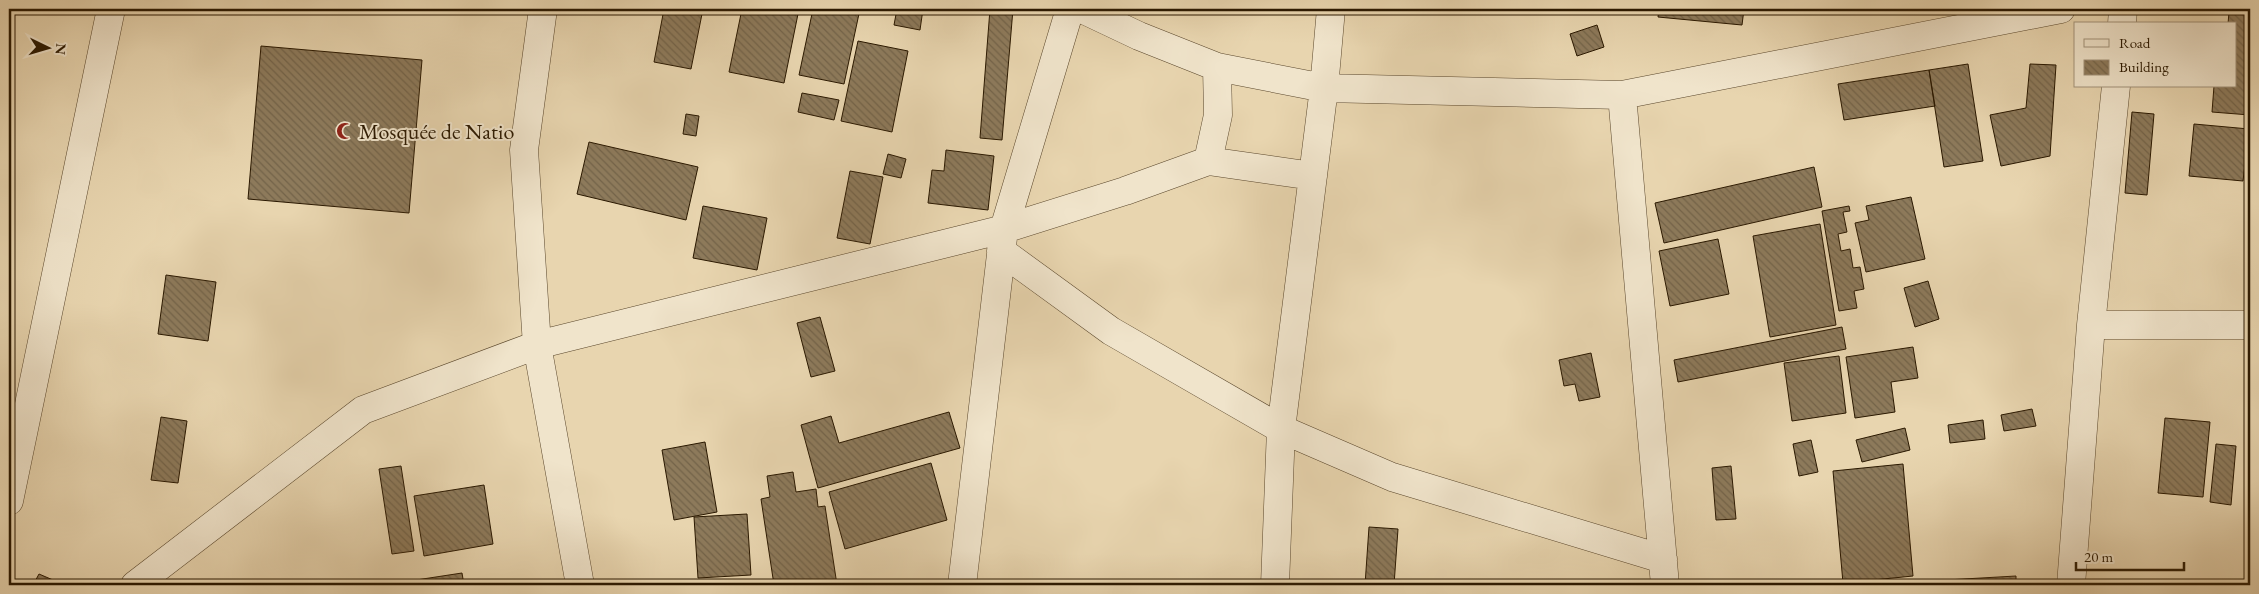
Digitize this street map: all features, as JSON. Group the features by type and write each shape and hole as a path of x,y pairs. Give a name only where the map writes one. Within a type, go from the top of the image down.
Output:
{"street":[{"path":"9,501 111,9"},
{"path":"543,9 524,150 537,345 580,585"},
{"path":"962,585 1003,240 1070,9"},
{"path":"1082,9 1139,36 1217,67 1324,88 1622,95 2061,9"},
{"path":"1274,585 1281,429 1324,88 1331,9"},
{"path":"2122,22 2124,9"},
{"path":"1208,161 1218,114 1217,67"},
{"path":"2071,585 2091,325 2116,88"},
{"path":"1003,240 1111,331 1281,429 1392,477 1664,572 1622,95"},
{"path":"136,585 363,410 537,345 1003,240 1125,191 1208,161 1313,176"},
{"path":"2091,325 2250,325"}],"building":[{"path":"664,9 703,9 691,69 654,62"},
{"path":"742,9 799,9 784,83 729,72"},
{"path":"813,9 860,9 844,84 799,75"},
{"path":"897,9 923,9 920,30 894,25"},
{"path":"990,9 1013,9 1002,140 980,138"},
{"path":"1659,9 1744,9 1742,25 1658,17"},
{"path":"2222,9 2250,9 2250,115 2212,112 2214,88 2236,88 2236,22 2228,22 2229,12 2222,11"},
{"path":"1597,25 1604,47 1577,56 1570,34"},
{"path":"858,41 908,51 892,132 841,121"},
{"path":"261,46 422,60 409,213 248,199"},
{"path":"1968,64 1983,161 1944,167 1929,70"},
{"path":"2030,64 2056,65 2050,156 2001,166 1990,115 2026,108"},
{"path":"1929,70 1935,106 1844,120 1838,84"},
{"path":"802,93 839,100 834,120 798,112"},
{"path":"2132,112 2154,114 2147,195 2125,193"},
{"path":"686,114 699,116 696,136 683,134"},
{"path":"2194,124 2249,129 2243,181 2189,176"},
{"path":"589,142 698,167 686,220 577,194"},
{"path":"946,150 994,156 988,210 928,203 932,170 944,171"},
{"path":"888,154 906,159 901,178 883,174"},
{"path":"1814,167 1822,207 1664,243 1655,203"},
{"path":"850,171 883,177 870,244 837,238"},
{"path":"1911,197 1925,259 1866,272 1855,223 1869,220 1866,206"},
{"path":"703,206 767,218 757,270 693,258"},
{"path":"1849,206 1850,211 1843,212 1847,232 1838,234 1841,251 1850,249 1853,268 1860,267 1864,289 1854,291 1857,308 1839,311 1822,211"},
{"path":"1820,224 1836,325 1770,337 1753,236"},
{"path":"1718,239 1729,294 1670,306 1659,251"},
{"path":"166,275 216,282 208,341 158,334"},
{"path":"1928,281 1939,319 1915,327 1904,288"},
{"path":"820,317 835,371 811,377 797,323"},
{"path":"1842,327 1846,349 1678,382 1674,360"},
{"path":"1913,347 1918,378 1891,382 1895,412 1855,418 1846,357"},
{"path":"1591,353 1600,397 1579,401 1575,384 1564,386 1559,360"},
{"path":"1839,356 1846,413 1792,421 1784,363"},
{"path":"2032,409 2036,426 2004,431 2001,415"},
{"path":"949,412 960,448 818,488 801,425 831,416 839,443"},
{"path":"161,417 187,421 178,483 151,480"},
{"path":"2165,418 2210,422 2203,497 2158,493"},
{"path":"1983,420 1985,439 1950,443 1948,425"},
{"path":"1905,428 1910,450 1862,462 1856,440"},
{"path":"1811,440 1818,472 1799,476 1793,444"},
{"path":"705,442 717,512 674,520 662,450"},
{"path":"2216,444 2236,446 2231,505 2210,502"},
{"path":"931,463 947,520 845,549 829,492"},
{"path":"1903,464 1913,576 1843,583 1833,471"},
{"path":"401,466 414,551 392,554 379,469"},
{"path":"1731,466 1736,519 1716,520 1712,468"},
{"path":"793,472 796,492 816,489 818,507 825,506 837,585 774,585 761,499 770,497 767,476"},
{"path":"484,485 493,544 424,556 414,496"},
{"path":"747,514 751,575 698,578 694,517"},
{"path":"1369,527 1398,529 1394,585 1365,585"},
{"path":"462,573 464,585 390,585 390,584"},
{"path":"39,574 60,583 59,585 33,585"},
{"path":"2016,576 2016,585 1859,585"}],"place":[{"name":"Mosquée de Natio","path":"345,131"}]}
